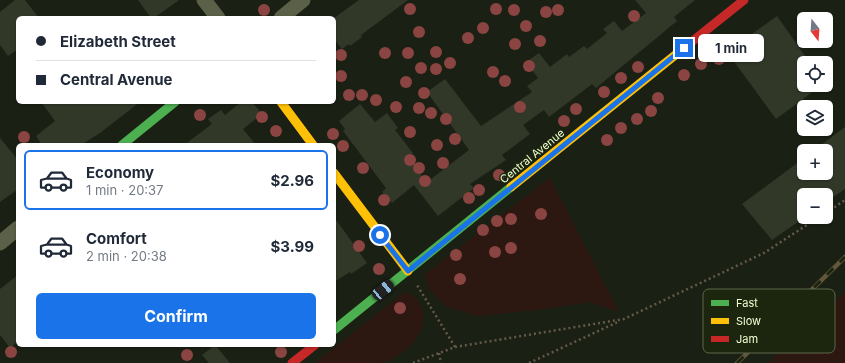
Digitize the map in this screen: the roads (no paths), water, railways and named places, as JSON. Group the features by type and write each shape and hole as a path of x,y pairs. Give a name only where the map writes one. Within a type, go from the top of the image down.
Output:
{"street":[{"path":"204,0 216,16"},
{"path":"283,16 303,0"},
{"name":"Central Avenue","path":"336,328 744,0"},
{"path":"125,143 173,104"},
{"path":"282,104 312,143"},
{"path":"336,176 408,271"},
{"path":"0,243 16,230"},
{"path":"292,363 312,347"}],"railway":[{"path":"812,289 845,257"},
{"path":"737,363 747,353"}]}
